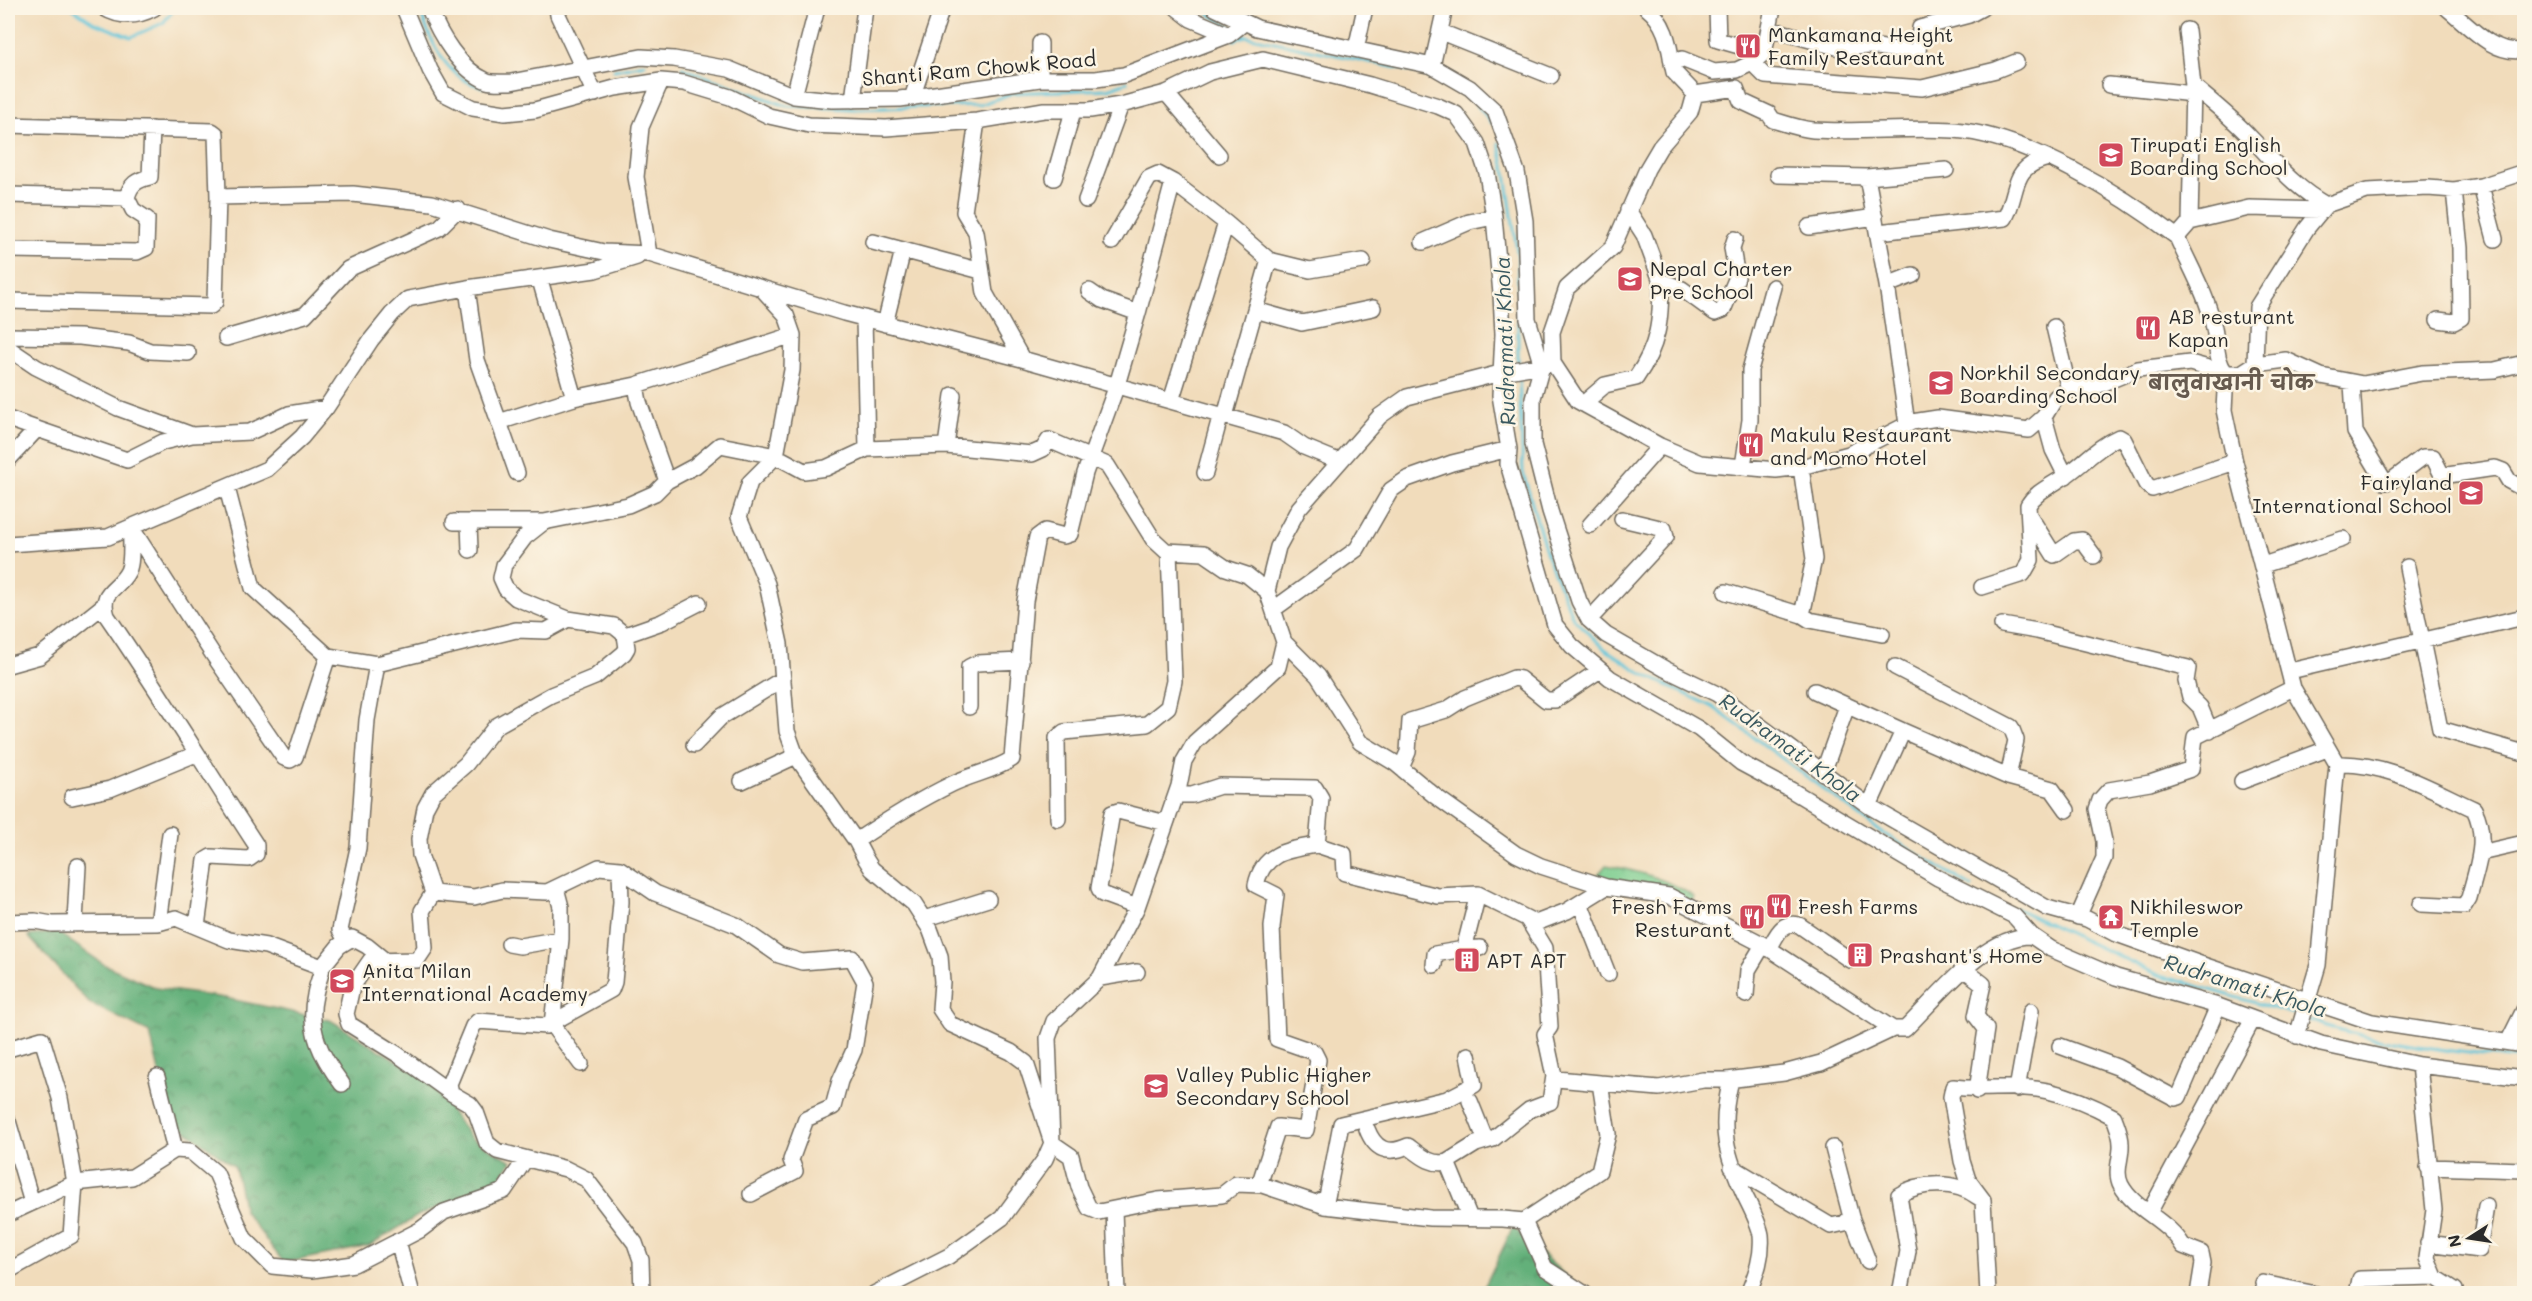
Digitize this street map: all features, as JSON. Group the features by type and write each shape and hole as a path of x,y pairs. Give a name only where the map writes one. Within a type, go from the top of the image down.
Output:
{"street":[{"path":"104,8 126,16 154,8"},
{"path":"404,8 443,93 473,108 505,113 535,110 594,90 661,81 684,83 730,97 770,116 809,125 885,128 977,121 1044,110 1073,111 1121,105 1166,93 1210,72 1263,59 1370,85 1438,106 1456,114 1477,142 1487,173 1494,217 1503,334 1504,372 1500,395 1509,449 1508,464 1555,625 1572,646 1600,670 1699,729 1741,762 1938,878 2014,916 2032,936 2051,949 2116,976 2299,1031 2380,1059 2524,1078"},
{"name":"Shanti Ram Chowk Road","path":"429,8 455,53 470,72 489,82 511,82 641,57 674,59 729,69 794,96 853,100 912,98 1040,80 1096,79 1124,75 1229,35 1244,23"},
{"path":"557,8 558,15 586,69 594,90"},
{"path":"794,96 817,8"},
{"path":"853,100 865,8"},
{"path":"1178,8 1191,19 1229,35"},
{"path":"1215,8 1257,28 1432,66 1478,94 1500,119 1517,172 1525,221 1528,319 1543,365 1578,401 1660,446 1700,463 1776,470 1801,467 1849,454 1907,424 1938,418 2029,430 2044,417 2056,397 2069,390 2099,385 2138,369 2190,363 2226,373 2241,373 2255,364 2286,360 2320,376 2363,384 2422,373 2495,370 2524,363"},
{"path":"1356,49 1365,8"},
{"path":"1432,66 1441,32 1444,8"},
{"path":"1647,8 1657,15 1668,40 1674,72 1695,94"},
{"path":"1717,8 1718,40 1758,58 1765,76 1922,88 2016,62"},
{"path":"1672,63 1682,59 1714,72 1737,70 1758,58 1770,29 1773,8"},
{"path":"1770,29 1840,48 1869,45 1918,53 1920,28 1969,15 1982,8"},
{"path":"2447,8 2494,46 2515,52 2524,50"},
{"path":"912,98 940,14"},
{"path":"2187,30 2193,90 2190,222"},
{"path":"1441,32 1551,76"},
{"path":"1040,43 1040,80"},
{"path":"649,254 636,177 641,127 661,81"},
{"path":"2109,85 2193,90 2249,136 2284,175 2323,208"},
{"path":"1695,94 1737,88 1741,101 1769,114 1773,120 1811,130 1955,130 1986,135 2049,158 2152,218 2177,237 2207,305 2213,324 2218,363 2226,373 2224,410 2235,462 2293,688 2337,764 2318,965 2299,1031"},
{"path":"1166,93 1219,155"},
{"path":"1695,94 1690,112 1660,147 1613,247 1568,288 1552,332 1533,398 1533,444 1560,544 1579,601 1589,620 1606,635 1626,647 1717,694 1869,806 2047,908 2078,917 2308,1006 2372,1022 2524,1045"},
{"path":"1086,200 1121,105"},
{"path":"1054,178 1073,111"},
{"path":"977,121 964,212 976,232 985,293 995,315 1022,359"},
{"path":"8,125 206,130 216,134 218,197 215,302 211,306 8,302"},
{"path":"8,250 142,251 146,248 147,219 133,210 127,198 131,186 138,180 150,177 152,129"},
{"path":"1809,227 2006,218 2020,175 2034,161 2049,158"},
{"path":"1778,175 1867,177 1946,170"},
{"path":"2177,237 2190,222 2249,208 2323,208 2367,191 2428,188 2454,190 2481,186 2524,172"},
{"path":"1112,242 1149,178 1158,174 1173,182 1269,260 1310,270 1363,261"},
{"path":"1867,177 1887,285 1907,424"},
{"path":"856,841 906,809 954,783 1002,766 1012,759 1026,593 1037,537 1045,531 1064,536 1070,534 1091,458 1117,385 1173,182"},
{"path":"2481,186 2495,239"},
{"path":"2438,320 2454,322 2461,318 2460,248 2454,190"},
{"path":"218,197 353,194 432,203 458,209 549,240 604,252 649,254 763,290 1117,385 1284,433 1304,447 1338,461"},
{"path":"8,195 127,198"},
{"path":"2255,364 2257,307 2323,208"},
{"path":"226,338 305,315 348,269 439,228 458,209"},
{"path":"1583,404 1605,385 1636,378 1646,364 1661,320 1661,281 1644,235 1629,210"},
{"path":"1423,242 1469,222 1494,217"},
{"path":"1171,401 1226,224"},
{"path":"1661,281 1682,289 1715,313 1723,310 1737,276 1732,248 1735,239"},
{"path":"873,242 981,271"},
{"path":"885,324 903,250"},
{"path":"8,544 108,537 267,469 302,437 326,408 371,340 392,314 408,300 467,288 540,280 595,270 649,254"},
{"path":"1205,473 1269,260"},
{"path":"1887,285 1913,275"},
{"path":"540,280 574,398"},
{"path":"1743,466 1750,420 1750,370 1773,287"},
{"path":"467,288 477,360 517,473"},
{"path":"763,290 786,315 793,335 792,370 776,456 750,482 739,517 767,584 780,644 787,730 796,756 873,869 914,904 924,919 940,956 942,982 940,1009 944,1018 950,1024 1011,1052 1026,1063 1052,1143 1071,1156 1089,1208 1099,1212 1158,1200 1222,1195 1236,1184 1259,1185 1317,1203 1430,1218 1524,1221 1599,1171 1608,1134 1600,1083"},
{"path":"1089,291 1102,300 1138,313"},
{"path":"1255,310 1302,323 1372,309"},
{"path":"864,318 867,449"},
{"path":"2054,327 2069,390"},
{"path":"499,422 574,398 636,385 793,335"},
{"path":"8,336 80,337 129,343 150,351 188,353"},
{"path":"8,348 36,367 117,408 192,435"},
{"path":"1267,591 1278,547 1299,508 1380,416 1407,397 1504,372 1543,365"},
{"path":"2352,383 2355,432 2385,482 2391,481 2424,457 2433,457 2441,473 2448,475 2495,468 2503,471 2510,482 2524,489"},
{"path":"636,385 639,402 667,481"},
{"path":"946,446 953,395"},
{"path":"8,419 127,460 163,442 192,435 250,432 289,414 326,408"},
{"path":"2044,417 2053,450 2066,476"},
{"path":"8,460 37,429"},
{"path":"1982,588 2023,574 2029,566 2027,513 2028,505 2035,495 2066,476 2109,442 2119,437 2124,440 2146,484 2152,489 2235,462"},
{"path":"470,550 461,523 544,522 628,505 656,493 667,481 695,466 720,446 776,456 804,471 826,468 867,449 946,446 1032,454 1043,449 1049,440 1107,465 1153,538 1169,552 1204,553 1226,568 1247,575 1267,591 1284,642 1318,676 1360,742 1401,768 1435,796 1516,854 1541,866 1606,887 1669,896 1766,947 1893,1029"},
{"path":"1590,525 1660,446"},
{"path":"1274,609 1357,549 1390,490 1407,479 1452,463 1509,449"},
{"path":"1801,467 1814,559 1802,615"},
{"path":"227,488 253,588 328,656 377,664 516,630 546,631 568,619"},
{"path":"2027,513 2054,555 2074,541 2082,540 2094,556"},
{"path":"1589,620 1666,537 1664,529 1622,519"},
{"path":"433,893 420,855 419,839 426,808 433,793 466,764 496,726 551,695 595,676 627,648 625,635 614,626 568,619 516,598 506,589 501,578 504,565 525,537 544,522"},
{"path":"131,527 129,570 107,594 104,605 107,616 151,679 196,754 256,845 255,854 249,859 212,857 206,860 197,926"},
{"path":"131,527 219,663 285,758 290,760 295,757 328,656"},
{"path":"2263,565 2343,539"},
{"path":"1058,819 1057,738 1064,732 1147,724 1168,708 1174,681 1169,552"},
{"path":"2407,567 2440,729 2524,753"},
{"path":"1726,592 1802,615 1810,620 1882,634"},
{"path":"625,635 662,622 699,603"},
{"path":"8,665 40,656 104,605"},
{"path":"2290,671 2524,617"},
{"path":"2001,625 2037,631 2188,668 2186,681 2190,697 2200,707 2210,731"},
{"path":"874,1293 949,1256 1002,1218 1045,1159 1052,1143 1048,1038 1054,1021 1100,978 1137,907 1176,795 1184,761 1195,742 1278,667 1284,642"},
{"path":"969,707 969,667 977,663 1021,662"},
{"path":"346,941 340,930 358,848 367,720 377,664"},
{"path":"1895,667 2011,728 2016,740 2008,777"},
{"path":"1401,768 1408,752 1410,721 1446,710 1465,698 1514,678 1520,679 1546,700 1555,700 1600,670"},
{"path":"694,745 721,717 783,679"},
{"path":"2078,917 2104,858 2104,841 2097,809 2100,800 2109,790 2150,783 2191,769 2195,737 2293,688"},
{"path":"1815,692 2008,777 2052,789 2067,810"},
{"path":"1823,773 1847,706"},
{"path":"1869,806 1903,731"},
{"path":"2241,781 2327,749"},
{"path":"72,797 110,789 196,754"},
{"path":"742,781 796,756"},
{"path":"2337,764 2356,764 2388,769 2474,809 2481,823 2483,836 2469,898 2464,906 2421,904"},
{"path":"1176,795 1192,795 1220,786 1315,788 1321,798 1317,845"},
{"path":"1137,907 1102,894 1099,888 1112,813 1118,812 1166,823"},
{"path":"158,923 170,834"},
{"path":"2480,853 2524,843"},
{"path":"1259,1185 1278,1127 1306,1130 1318,1060 1314,1052 1277,1039 1272,947 1276,895 1256,885 1259,870 1269,860 1286,850 1317,845 1344,854 1345,873 1438,896 1478,894 1536,923 1580,903 1606,887"},
{"path":"75,922 78,866"},
{"path":"433,893 474,897 502,890 548,892 599,867 620,869 655,893 735,925 779,955 802,962 852,958 865,982 854,1050 840,1081 833,1107 806,1119 791,1160 795,1171 751,1194"},
{"path":"451,1093 449,1084 473,1026 478,1021 552,1024 614,987 621,903 620,869"},
{"path":"556,888 561,907 561,939 552,1024 581,1064"},
{"path":"433,893 422,911 426,948 417,960 404,963 383,959 370,961 352,987 346,1014 349,1024 398,1054 451,1093 470,1104 476,1112 487,1143 504,1154 566,1169 586,1179 635,1243 641,1260 642,1293"},
{"path":"1464,949 1478,894"},
{"path":"924,919 988,899"},
{"path":"1580,903 1608,974"},
{"path":"8,922 158,923 176,918 229,940 266,946 322,967"},
{"path":"1367,1129 1372,1141 1384,1151 1391,1152 1408,1146 1424,1159 1439,1164 1447,1162 1476,1144 1492,1140 1529,1110 1550,1102 1554,1076 1545,1034 1550,1026 1545,948 1528,920"},
{"path":"1746,994 1749,970 1783,926 1790,923 1799,925 1850,960"},
{"path":"1554,1076 1557,1079 1659,1088 1703,1080 1727,1080 1784,1073 1821,1063 1893,1029 1905,1029 1992,946 2022,936 2032,936"},
{"path":"342,1084 329,1067 311,1024 322,967 351,938 367,946 383,959"},
{"path":"509,944 520,946 561,939"},
{"path":"1434,965 1435,954 1480,948"},
{"path":"1965,970 1983,984 1976,1016 1986,1029 1977,1091"},
{"path":"1100,978 1113,978 1137,972"},
{"path":"2060,1046 2117,1067 2175,1098 2179,1097 2218,1006"},
{"path":"2508,1042 2524,1010"},
{"path":"2017,1089 2031,1011"},
{"path":"2149,1213 2253,1019"},
{"path":"8,1049 42,1039 60,1098 75,1183 71,1236 8,1271"},
{"path":"1317,1203 1327,1197 1341,1124 1447,1099 1473,1085 1468,1055"},
{"path":"2419,1065 2434,1210 2427,1258 2436,1277 2456,1293"},
{"path":"157,1077 175,1150"},
{"path":"1727,1080 1730,1084 1724,1108 1723,1132 1732,1167 1761,1233 1760,1263 1748,1293"},
{"path":"1988,1293 1983,1200 1968,1179 1962,1161 1951,1096 1953,1087 1977,1091 2047,1090 2098,1108 2114,1117 2122,1145 2118,1175 2120,1183 2149,1213 2175,1232 2183,1246 2201,1253 2203,1263 2198,1293"},
{"path":"1470,1101 1486,1141"},
{"path":"8,1121 32,1203"},
{"path":"1833,1148 1851,1217 1868,1261"},
{"path":"8,1214 75,1183 132,1177 175,1150 190,1150 216,1173 244,1238 272,1266 312,1270 354,1263 420,1230 444,1212 504,1191 525,1160"},
{"path":"1447,1162 1470,1218"},
{"path":"1732,1167 1831,1226 1845,1223 1851,1217"},
{"path":"2428,1167 2524,1170"},
{"path":"1900,1293 1908,1251 1899,1195 1927,1186 1949,1185 1968,1190 1983,1200"},
{"path":"2428,1243 2479,1250 2486,1206"},
{"path":"1114,1209 1117,1293"},
{"path":"1524,1221 1545,1268 1585,1293"},
{"path":"398,1241 412,1293"},
{"path":"2356,1293 2360,1280 2436,1277"},
{"path":"2263,1283 2316,1293"}],"green space":[{"path":"1606,865 1652,876 1694,897 1691,904 1595,878"},
{"path":"57,932 105,965 156,988 225,998 330,1020 426,1078 471,1138 512,1161 494,1186 419,1215 369,1246 284,1263 244,1211 235,1167 170,1119 150,1033 89,1003 28,936"},
{"path":"1513,1227 1584,1293 1481,1294"}],"waterway":[{"path":"72,8 94,23 131,37 163,23 175,8"},
{"path":"419,8 434,45 449,67 470,83 483,87"},
{"path":"1199,8 1231,27"},
{"name":"Rudramati Khola","path":"1239,32 1246,36 1421,73 1471,98"},
{"path":"1234,40 1246,36"},
{"path":"614,70 645,64"},
{"path":"682,68 787,106 853,109 979,105 1013,93 1108,89 1127,82"},
{"name":"Rudramati Khola","path":"1477,105 1492,123"},
{"name":"Rudramati Khola","path":"1499,143 1506,174 1518,258 1518,365"},
{"name":"Rudramati Khola","path":"1519,375 1523,472 1547,555 1573,618 1605,649 1643,674 1713,707 1881,832 1972,887"},
{"name":"Rudramati Khola","path":"2015,908 2159,975 2297,1015"},
{"name":"Rudramati Khola","path":"2306,1019 2387,1041 2524,1060"}],"place":[{"name":"Mankamana Height Family Restaurant","path":"1748,46"},
{"name":"Tirupati English Boarding School","path":"2111,155"},
{"name":"Nepal Charter Pre School","path":"1630,279"},
{"name":"AB resturant Kapan","path":"2148,328"},
{"name":"Norkhil Secondary Boarding School","path":"1941,383"},
{"name":"Makulu Restaurant and Momo Hotel","path":"1751,445"},
{"name":"Fairyland International School","path":"2471,493"},
{"name":"Fresh Farms","path":"1779,906"},
{"name":"Fresh Farms Resturant","path":"1752,917"},
{"name":"Nikhileswor Temple","path":"2111,917"},
{"name":"Prashant's Home","path":"1860,955"},
{"name":"APT APT","path":"1467,960"},
{"name":"Anita Milan International Academy","path":"342,981"},
{"name":"Valley Public Higher Secondary School","path":"1156,1086"}],"district":[{"name":"बालुवाखानी चोक","path":"2231,381"}]}
